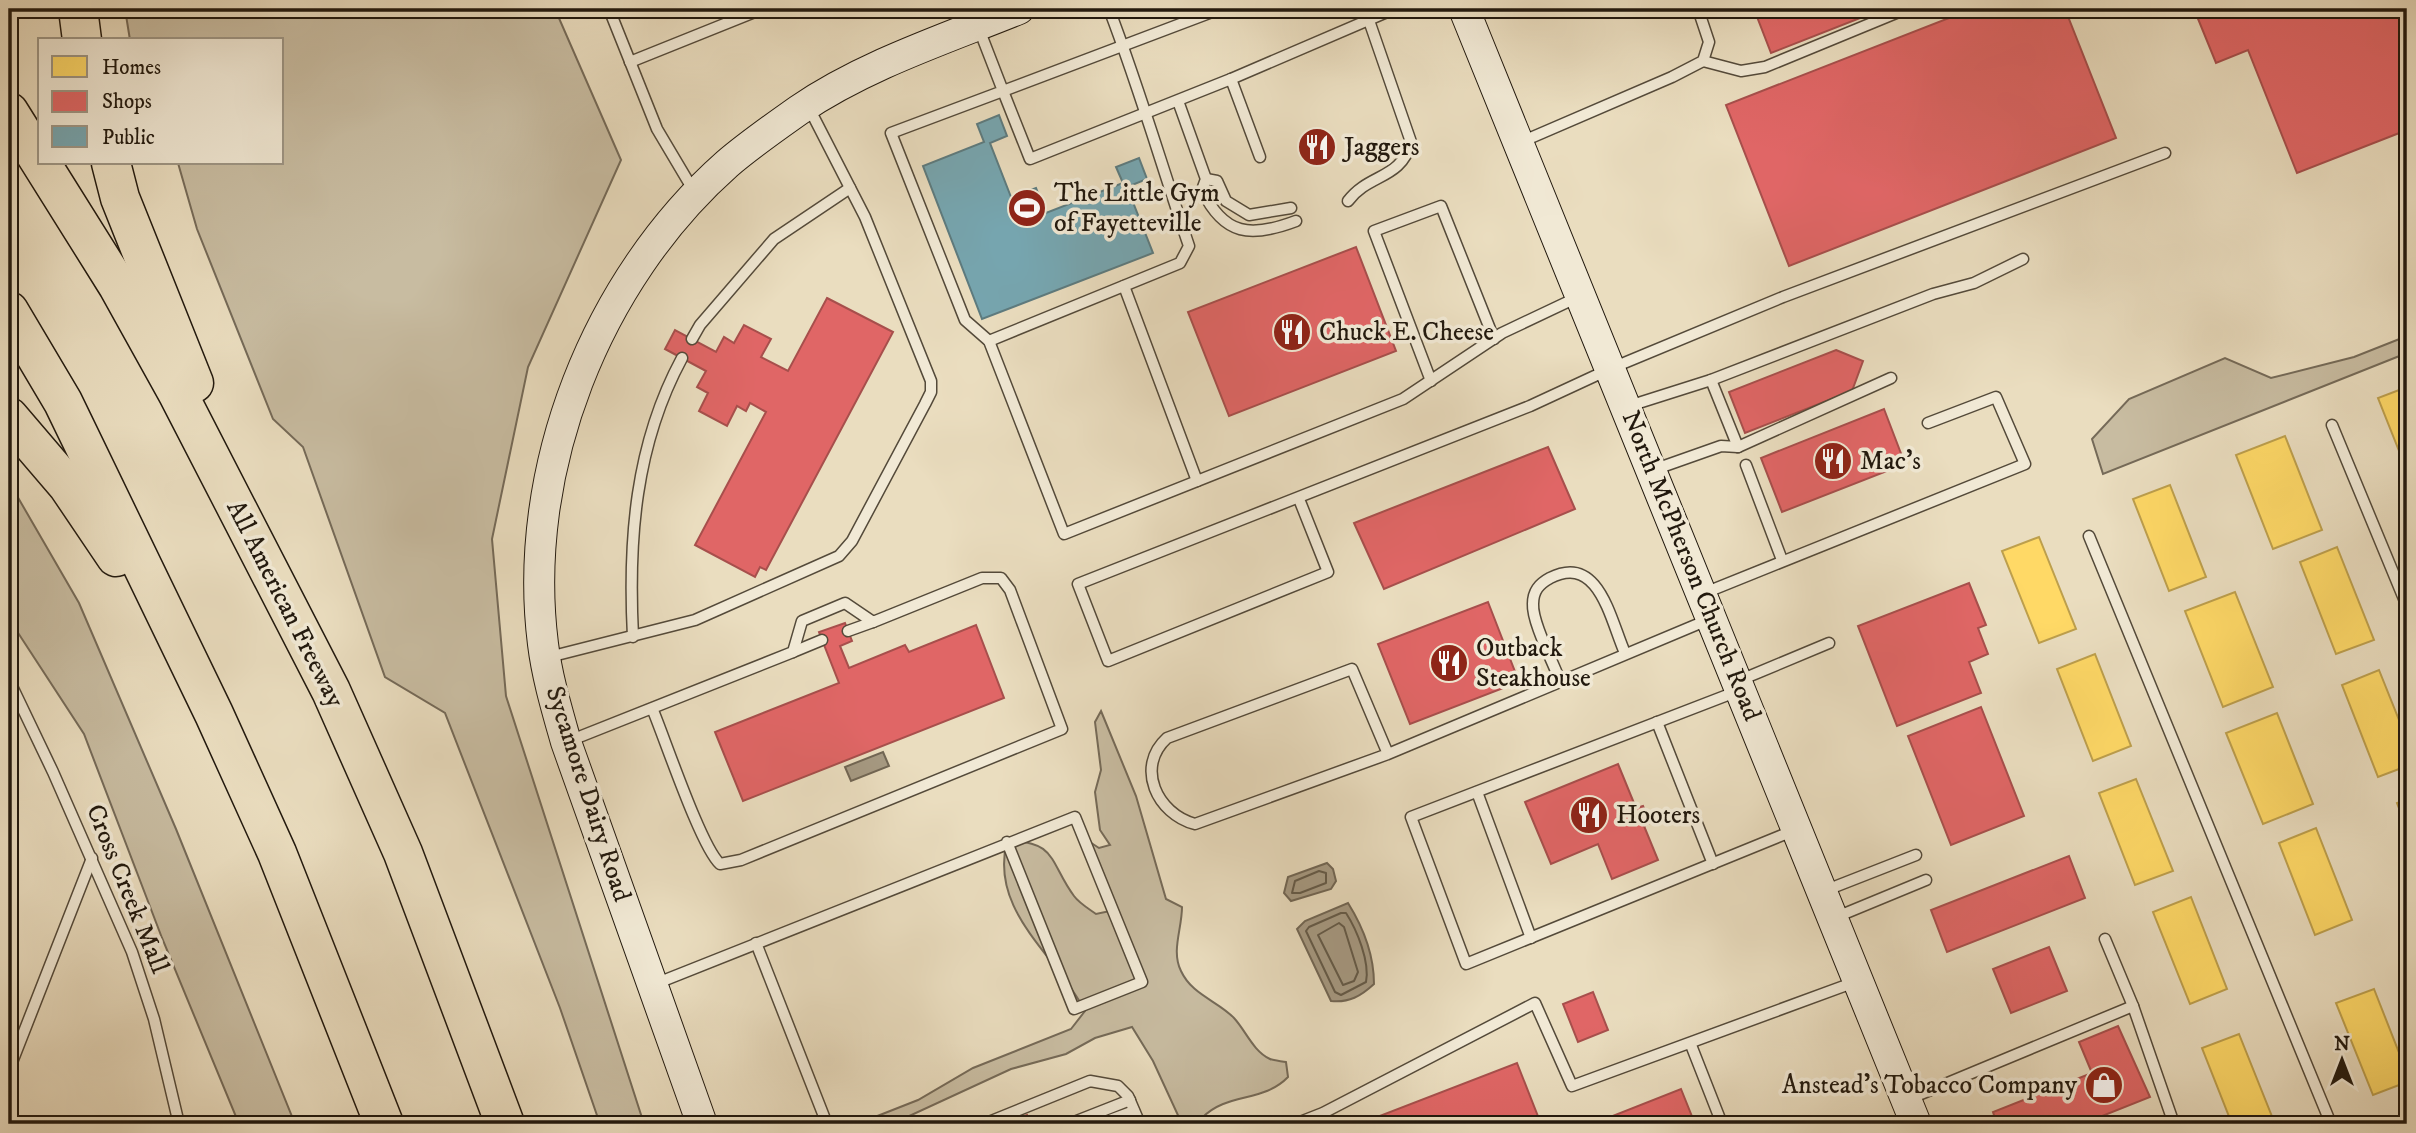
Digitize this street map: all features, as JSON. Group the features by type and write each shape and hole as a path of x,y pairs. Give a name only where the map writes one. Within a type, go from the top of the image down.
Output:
{"highway":[{"path":"78,9 82,38"},
{"name":"All American Freeway","path":"9,112 38,158"},
{"name":"All American Freeway","path":"42,164 118,286 178,394 331,691 403,853 505,1124"},
{"path":"111,164 120,198 158,296 288,608"},
{"path":"9,311 63,402 214,714 277,853 384,1124"},
{"path":"9,417 68,486 103,534 214,714"}],"street":[{"name":"Sycamore Dairy Road","path":"702,1124 566,742 543,645 541,552 553,465 564,421 580,378 619,298 669,226 728,164 808,105 893,60 1019,9"},
{"name":"North McPherson Church Road","path":"1464,9 1612,368 1795,830 1911,1112"}],"lane":[{"path":"609,9 657,129 697,195"},
{"path":"631,62 762,9"},
{"path":"989,341 1180,263 1189,246 1158,156 1147,113 1109,9"},
{"path":"1220,9 891,133 965,320 989,341 1064,534 1403,400 1494,339 1581,295"},
{"path":"1343,187 1358,187 1397,169 1408,154 1410,142 1365,9"},
{"path":"977,26 1030,159 1178,101 1394,9"},
{"path":"1698,9 1709,42 1703,61"},
{"path":"1519,143 1703,61 1741,71 1765,67 1906,9"},
{"path":"1231,79 1260,157"},
{"path":"1178,101 1206,179 1202,190 1213,212 1230,226 1256,231 1274,229 1296,221"},
{"path":"546,658 695,620 839,556 852,541 925,404 931,381 850,188 808,105"},
{"path":"1299,499 1328,572 1108,661 1078,584 1530,406 1612,368 1783,297 2165,153"},
{"path":"1206,179 1217,181 1226,201 1249,215 1291,208"},
{"path":"1348,201 1358,187"},
{"path":"692,339 700,325 774,239 850,188"},
{"path":"1431,381 1374,231 1441,206 1494,339"},
{"path":"1626,407 1711,380 1933,294 1974,283 2023,259"},
{"path":"1124,286 1197,481"},
{"path":"633,637 631,532 643,457 665,390 682,358"},
{"path":"1651,471 1721,446 1738,447 1891,378"},
{"path":"1711,380 1738,447"},
{"path":"1388,754 1352,668 1167,738 1155,749 1150,771 1162,802 1180,820 1195,824 1388,754 1625,653 1782,560 2025,464 1996,397 1928,423"},
{"path":"2332,425 2407,606"},
{"path":"1746,465 1782,560"},
{"path":"2089,536 2331,1124"},
{"path":"1560,681 1532,606 1535,592 1543,582 1558,574 1582,573 1594,582 1625,653"},
{"path":"652,708 701,831 713,857 720,864 741,860 1062,729 1010,590 1000,578 982,578 848,631"},
{"path":"793,652 802,621 845,603 873,622"},
{"path":"566,742 822,640"},
{"path":"1795,830 1466,964 1411,817 1657,722 1829,643"},
{"name":"Cross Creek Mall","path":"9,680 92,858 132,953 154,1019 179,1124"},
{"path":"1657,722 1713,864"},
{"path":"1477,792 1531,938"},
{"path":"652,985 1007,842 1075,817 1142,982 1074,1009 1007,842"},
{"path":"1826,906 1916,855"},
{"path":"9,1070 92,858"},
{"path":"1826,906 1926,880"},
{"path":"2105,939 2133,1006 2174,1124"},
{"path":"755,943 825,1119"},
{"path":"1295,1124 1325,1119 1535,1003 1572,1086 1691,1045 1858,981"},
{"path":"1911,1112 2133,1006"},
{"path":"1691,1045 1721,1124"},
{"path":"984,1124 1090,1081 1118,1086 1140,1124"},
{"path":"1069,1124 1132,1106"},
{"path":"1099,1124 1132,1106"}],"shaded area":[{"path":"125,9 555,9 621,160 528,367 492,539 506,696 644,1124 600,1124 560,1008 445,713 385,677 303,447 273,419 197,229 178,164 284,164 284,38 130,38"},
{"path":"2407,336 2407,353 2103,474 2092,439 2129,399 2225,358 2271,378 2354,357"},
{"path":"9,482 79,603 176,829 295,1124 239,1124 162,938 84,734 9,619"},
{"path":"1101,711 1136,796 1166,899 1182,907 1177,948 1181,971 1198,992 1234,1018 1259,1051 1270,1059 1286,1062 1288,1077 1268,1091 1222,1104 1202,1118 1204,1124 1182,1124 1153,1061 1132,1027 1095,1038 1066,1054 1011,1069 892,1124 857,1124 918,1100 973,1068 1071,1029 1085,1011 1016,911 1004,866 1007,841 1035,845 1050,856 1079,901 1096,914 1110,911 1085,839 1099,848 1110,845 1100,830 1095,792 1101,770 1095,722"}],"water":[{"path":"883,752 889,766 851,781 845,767"},
{"path":"1327,863 1333,869 1336,881 1331,889 1291,901 1284,893 1288,877"},
{"path":"1348,903 1367,942 1374,984 1354,998 1331,1001 1297,929 1305,921"}],"building: Homes":[{"path":"2407,387 2407,471 2378,398"},
{"path":"2285,436 2322,530 2273,549 2236,455"},
{"path":"2170,485 2206,577 2169,591 2133,499"},
{"path":"2039,537 2076,629 2039,643 2002,551"},
{"path":"2337,547 2374,640 2336,654 2300,562"},
{"path":"2235,592 2273,687 2223,707 2185,611"},
{"path":"2095,654 2131,746 2093,761 2057,669"},
{"path":"2379,670 2407,740 2407,766 2378,777 2342,685"},
{"path":"2277,713 2313,804 2263,824 2226,733"},
{"path":"2136,779 2173,871 2135,885 2099,793"},
{"path":"2407,799 2407,829 2397,803"},
{"path":"2316,828 2352,920 2315,935 2279,843"},
{"path":"2191,897 2227,989 2190,1004 2153,912"},
{"path":"2374,989 2407,1073 2407,1082 2373,1095 2336,1003"},
{"path":"2239,1034 2275,1124 2232,1124 2202,1048"}],"building: Shops":[{"path":"1754,9 1883,9 1771,53"},
{"path":"1972,9 2065,9 2116,138 1789,266 1726,105"},
{"path":"2194,9 2407,9 2407,130 2297,173 2248,50 2216,63"},
{"name":"Chuck E. Cheese","path":"1356,247 1396,351 1229,416 1188,312"},
{"path":"827,298 893,332 766,570 760,567 755,577 695,545 766,412 750,403 746,411 737,406 727,426 699,411 708,393 697,387 706,371 665,349 675,330 716,352 724,337 734,343 744,325 771,339 761,357 788,371"},
{"path":"1836,350 1863,361 1852,391 1745,433 1729,392"},
{"path":"1884,409 1905,464 1782,512 1761,458"},
{"path":"1548,447 1575,509 1384,589 1354,523"},
{"path":"1969,583 1986,625 1978,628 1988,654 1969,662 1981,693 1897,726 1858,626"},
{"name":"Outback Steakhouse","path":"1488,602 1519,682 1410,724 1378,644"},
{"path":"845,623 852,641 840,646 849,668 905,645 909,652 976,625 1004,698 743,801 715,732 839,683 819,632"},
{"path":"1981,707 2024,816 1951,845 1908,736"},
{"name":"Hooters","path":"1618,764 1636,808 1643,806 1650,823 1644,826 1658,860 1612,879 1598,844 1551,864 1525,802"},
{"path":"2069,856 2085,898 1947,952 1931,910"},
{"path":"2049,947 2067,991 2011,1013 1993,969"},
{"path":"1593,992 1608,1030 1578,1042 1563,1004"},
{"name":"Anstead's Tobacco Company","path":"2118,1026 2150,1097 2087,1122 2088,1124 1997,1124 1993,1112 2092,1073 2079,1042"},
{"path":"1517,1063 1541,1124 1380,1124 1377,1117"},
{"path":"1681,1089 1695,1124 1613,1124 1610,1117"},
{"path":"1027,1115 1031,1124 1002,1124"}],"building: Public":[{"path":"999,115 1007,136 990,143 1011,197 1036,188 1046,213 1123,183 1116,167 1139,158 1147,179 1127,187 1153,253 982,319 923,166 984,142 977,124"}],"place":[{"name":"Jaggers","path":"1317,147"},
{"name":"The Little Gym of Fayetteville","path":"1027,208"},
{"name":"Chuck E. Cheese","path":"1292,332"},
{"name":"Mac's","path":"1833,461"},
{"name":"Outback Steakhouse","path":"1449,663"},
{"name":"Hooters","path":"1589,815"},
{"name":"Anstead's Tobacco Company","path":"2104,1085"}]}
